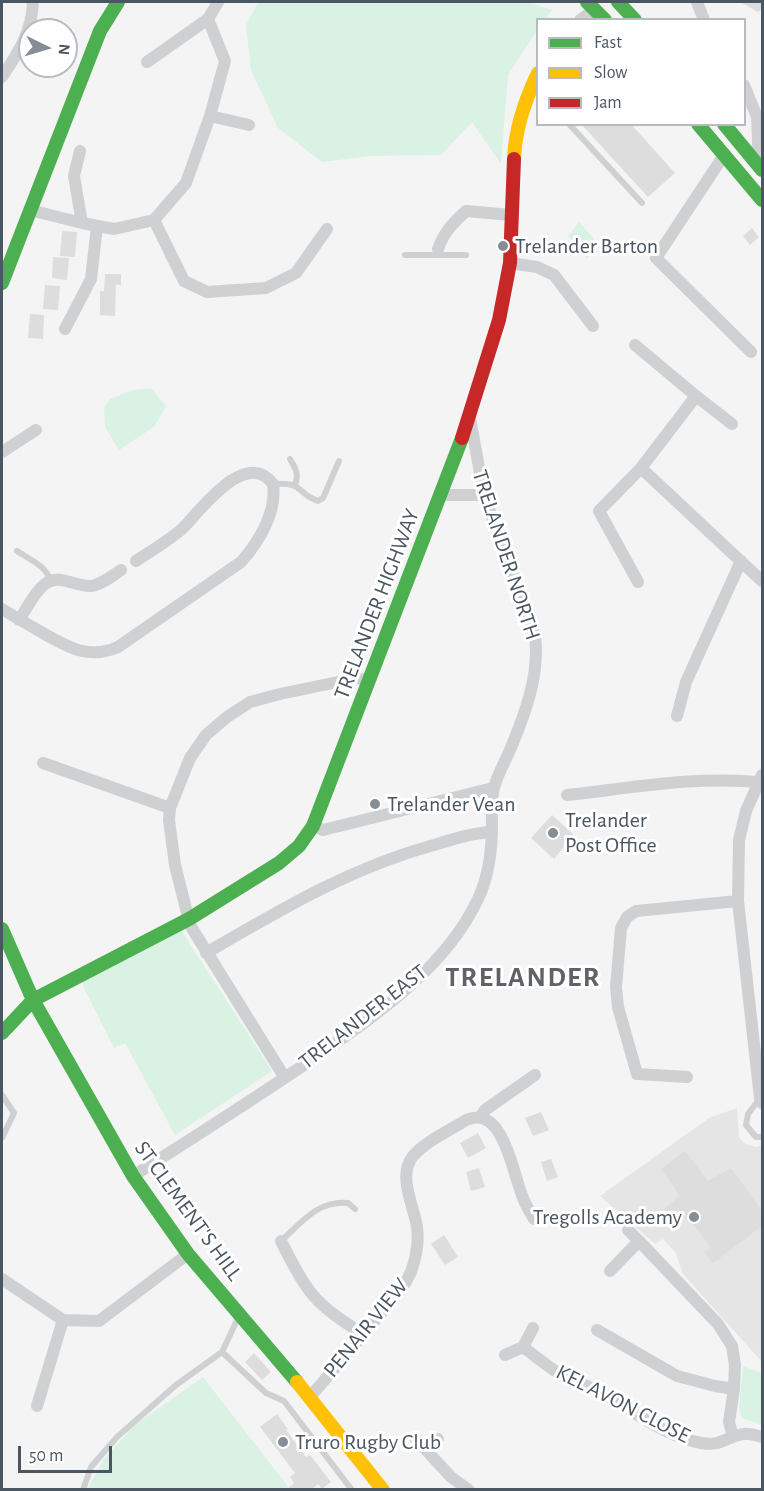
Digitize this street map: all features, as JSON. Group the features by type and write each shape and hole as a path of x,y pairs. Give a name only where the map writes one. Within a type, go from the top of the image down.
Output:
{"main road":[{"path":"2,283 100,32 118,2"},
{"path":"618,2 633,18"},
{"path":"594,4 604,18"},
{"name":"TRELANDER HIGHWAY","path":"2,1033 33,1000 189,919 279,863 299,846 314,826 470,417 500,320 510,263 515,138 534,90"},
{"path":"700,126 762,200"},
{"path":"726,126 761,168"},
{"name":"ST CLEMENT'S HILL","path":"2,929 7,959 33,1000 133,1176 188,1254 310,1397 383,1490"}],"street":[{"path":"2,78 27,35 33,2"},
{"path":"147,62 208,19 218,2"},
{"path":"697,2 703,18"},
{"path":"582,18 594,4"},
{"path":"30,210 114,229 154,220 186,183 210,116 225,62 208,19"},
{"path":"746,90 757,117 761,168"},
{"path":"210,116 249,125"},
{"path":"80,151 74,176 82,223"},
{"path":"724,155 656,258 751,352"},
{"path":"438,252 450,226 466,211 511,215"},
{"path":"154,220 184,281 207,292 266,288 296,273 327,229"},
{"path":"66,329 91,279 97,226"},
{"path":"510,263 537,267 554,275 593,326"},
{"path":"635,345 732,423"},
{"path":"638,582 599,511 641,468 696,396"},
{"name":"TRELANDER NORTH","path":"470,417 484,495 535,636 537,655 535,673 524,712 493,788"},
{"path":"2,452 36,430"},
{"path":"641,468 762,581"},
{"path":"2,609 75,650 101,653 118,647 241,562 255,544 266,522 273,498 273,484 260,474 236,478 222,486 181,530 136,561"},
{"path":"441,495 484,495"},
{"path":"676,716 686,682 741,561"},
{"path":"20,620 41,587 50,581 61,580 93,586 121,570"},
{"path":"285,1078 190,925 175,866 170,831 170,808 184,770 198,746 216,726 238,709 250,702 280,694 357,678 369,681"},
{"path":"43,764 170,808"},
{"path":"567,795 687,782 761,779 746,811 739,840 738,901 761,1101"},
{"path":"314,826 323,831 493,788"},
{"name":"TRELANDER EAST","path":"133,1176 285,1078 356,1029 404,991 444,952 463,926 478,898 491,857 493,788"},
{"path":"206,953 304,896 357,871 413,850 478,833 492,832"},
{"path":"687,1077 637,1074 618,1007 616,987 621,928 627,917 636,911 738,901"},
{"name":"PENAIR VIEW","path":"310,1397 404,1285 414,1264 417,1228 406,1177 411,1160 438,1138 466,1120 480,1118 485,1110 535,1075"},
{"path":"480,1118 491,1123 503,1142 524,1202 534,1219"},
{"path":"628,1230 718,1324 732,1346 735,1365 729,1422 733,1437"},
{"path":"281,1241 312,1294 331,1313 364,1335"},
{"path":"610,1270 639,1241"},
{"path":"2,1279 63,1320 99,1321 188,1254"},
{"path":"38,1406 63,1320"},
{"path":"505,1355 523,1347 533,1328"},
{"path":"597,1330 676,1376 734,1389"},
{"name":"KEL AVON CLOSE","path":"523,1347 546,1365 570,1379 595,1389 649,1423 684,1438 702,1444 720,1444 733,1437 746,1434 762,1437"},
{"path":"415,1438 451,1477 469,1490"},
{"path":"428,1451 438,1439"}],"lane":[{"path":"571,126 642,203"},
{"path":"405,255 438,252 465,255"},
{"path":"290,459 297,470 298,477 295,485"},
{"path":"273,484 290,483 299,487 307,497 318,501 324,498 339,461"},
{"path":"17,551 44,569 50,581"},
{"path":"2,1095 14,1113 2,1138"},
{"path":"761,1101 748,1114 746,1125 756,1137 762,1137"},
{"path":"281,1241 327,1203 348,1203 355,1209"},
{"path":"83,1490 91,1467 117,1437 176,1385 222,1352 240,1315"},
{"path":"222,1352 266,1393 284,1401 352,1490"}],"shaded area":[{"name":"Tregolls Academy","path":"737,1108 739,1137 745,1144 756,1147 762,1145 762,1362 683,1274 675,1252 663,1239 655,1244 600,1196 709,1118"}],"green space":[{"path":"258,2 529,2 552,10 547,18 536,18 536,33 508,75 501,164 472,122 441,155 372,156 322,162 278,128 251,70 246,25"},
{"path":"579,222 600,246 587,258 568,236"},
{"path":"151,388 166,406 155,426 119,450 105,427 104,407 110,399 133,390"},
{"path":"179,927 272,1071 175,1135 125,1043 114,1048 83,986 84,977"},
{"path":"743,1366 762,1373 762,1425 742,1418 739,1408"},
{"path":"203,1377 290,1489 87,1490 104,1459 135,1425"}],"building":[{"path":"740,2 762,2 762,9 758,12"},
{"path":"583,126 633,126 675,173 648,197"},
{"path":"752,228 759,237 750,245 743,236"},
{"path":"62,231 77,232 75,257 60,256"},
{"path":"53,257 69,258 67,280 52,278"},
{"path":"105,274 121,274 121,285 116,284 115,316 100,315 100,291 104,291"},
{"path":"45,285 60,286 58,310 43,309"},
{"path":"30,314 44,315 43,339 28,338"},
{"path":"552,815 574,835 554,859 531,838"},
{"path":"541,1112 549,1130 533,1136 525,1118"},
{"path":"478,1133 486,1148 468,1158 460,1143"},
{"path":"685,1151 708,1181 731,1168 762,1211 762,1226 713,1263 704,1252 711,1247 686,1215 675,1223 664,1209 680,1196 661,1169"},
{"path":"551,1159 558,1177 547,1181 541,1162"},
{"path":"479,1168 485,1187 471,1191 466,1172"},
{"path":"444,1235 458,1257 445,1265 431,1244"},
{"path":"254,1353 271,1372 262,1380 245,1362"},
{"name":"Truro Rugby Club","path":"277,1414 306,1457 310,1455 331,1482 322,1489 318,1484 311,1490 286,1490 294,1483 290,1477 295,1473 260,1427"}],"traffic: fast":[{"path":"2,283 100,31 118,2"},
{"path":"587,2 603,18"},
{"path":"618,2 633,18"},
{"path":"700,126 762,200"},
{"path":"726,126 762,170"},
{"path":"2,1033 33,1000 189,919 279,863 299,846 313,826 462,438"},
{"path":"2,929 33,1000 133,1176 188,1254 297,1382"}],"traffic: slow":[{"path":"514,159 516,137 536,78"},
{"path":"297,1382 383,1490"}],"traffic: jam":[{"path":"462,438 499,320 510,263 514,159"}],"place":[{"name":"Trelander Barton","path":"503,246"},
{"name":"Trelander Vean","path":"375,804"},
{"name":"Trelander Post Office","path":"553,833"},
{"name":"Tregolls Academy","path":"694,1217"},
{"name":"Truro Rugby Club","path":"283,1442"}],"district":[{"name":"TRELANDER","path":"523,978"}]}
